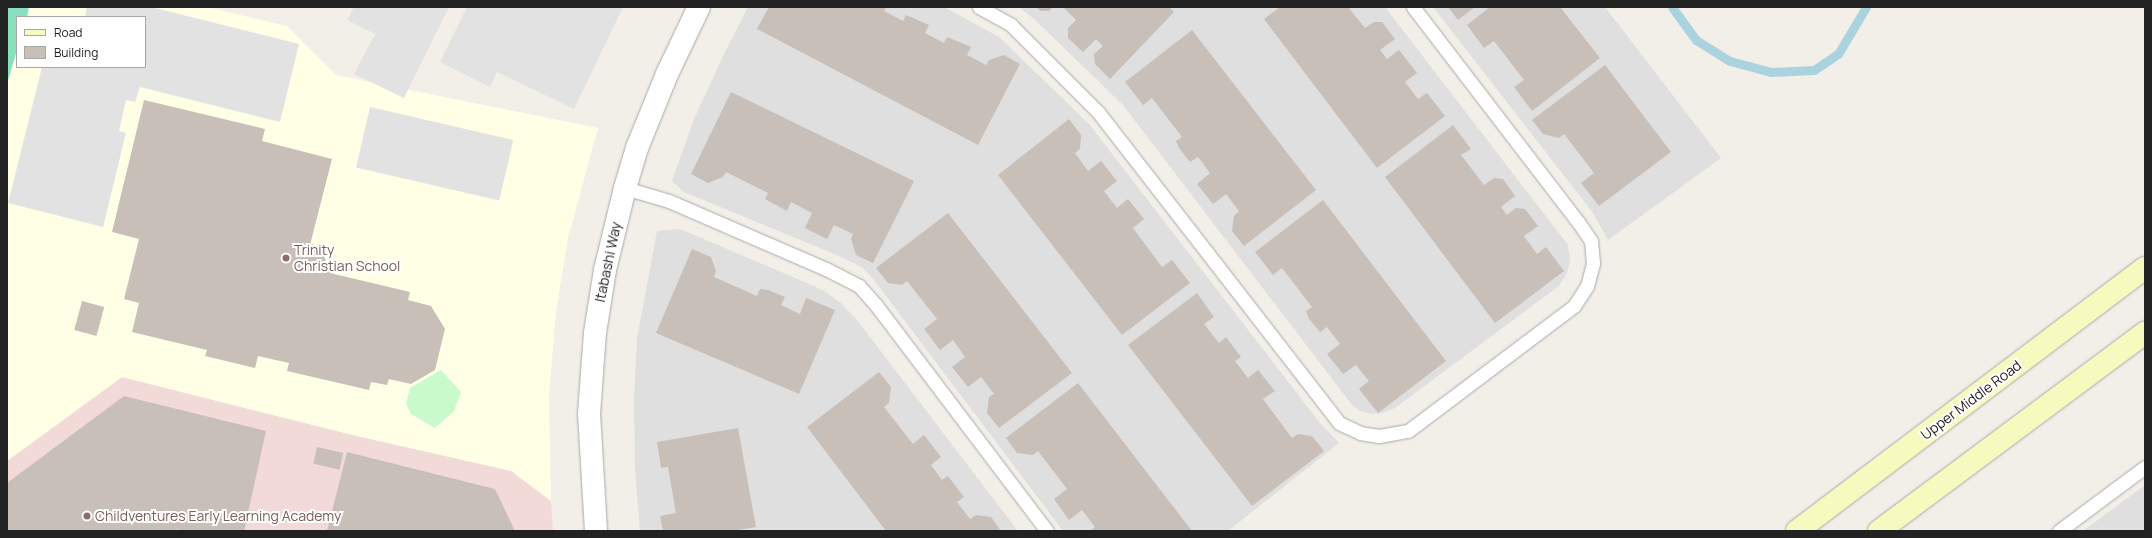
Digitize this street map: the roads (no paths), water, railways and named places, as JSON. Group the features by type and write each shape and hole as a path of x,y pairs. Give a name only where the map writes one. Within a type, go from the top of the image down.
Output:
{"main road":[{"name":"Upper Middle Road","path":"1797,531 2145,268"},
{"path":"1879,531 2145,333"}],"street":[{"name":"Itabashi Way","path":"596,531 590,448 592,372 599,304 625,188 649,116 698,7"}],"lane":[{"path":"979,7 1011,26 1098,112 1339,423 1360,433 1379,436 1408,431 1574,306 1587,286 1593,263 1591,241 1578,222 1413,7"},
{"path":"625,188 669,201 826,269 858,286 876,305 1047,531"},
{"path":"2059,531 2145,467"}],"waterway":[{"path":"1672,7 1696,40 1730,61 1771,72 1814,70 1838,54 1866,7"}],"place":[{"name":"Trinity Christian School","path":"286,258"},
{"name":"Childventures Early Learning Academy","path":"87,516"}]}
